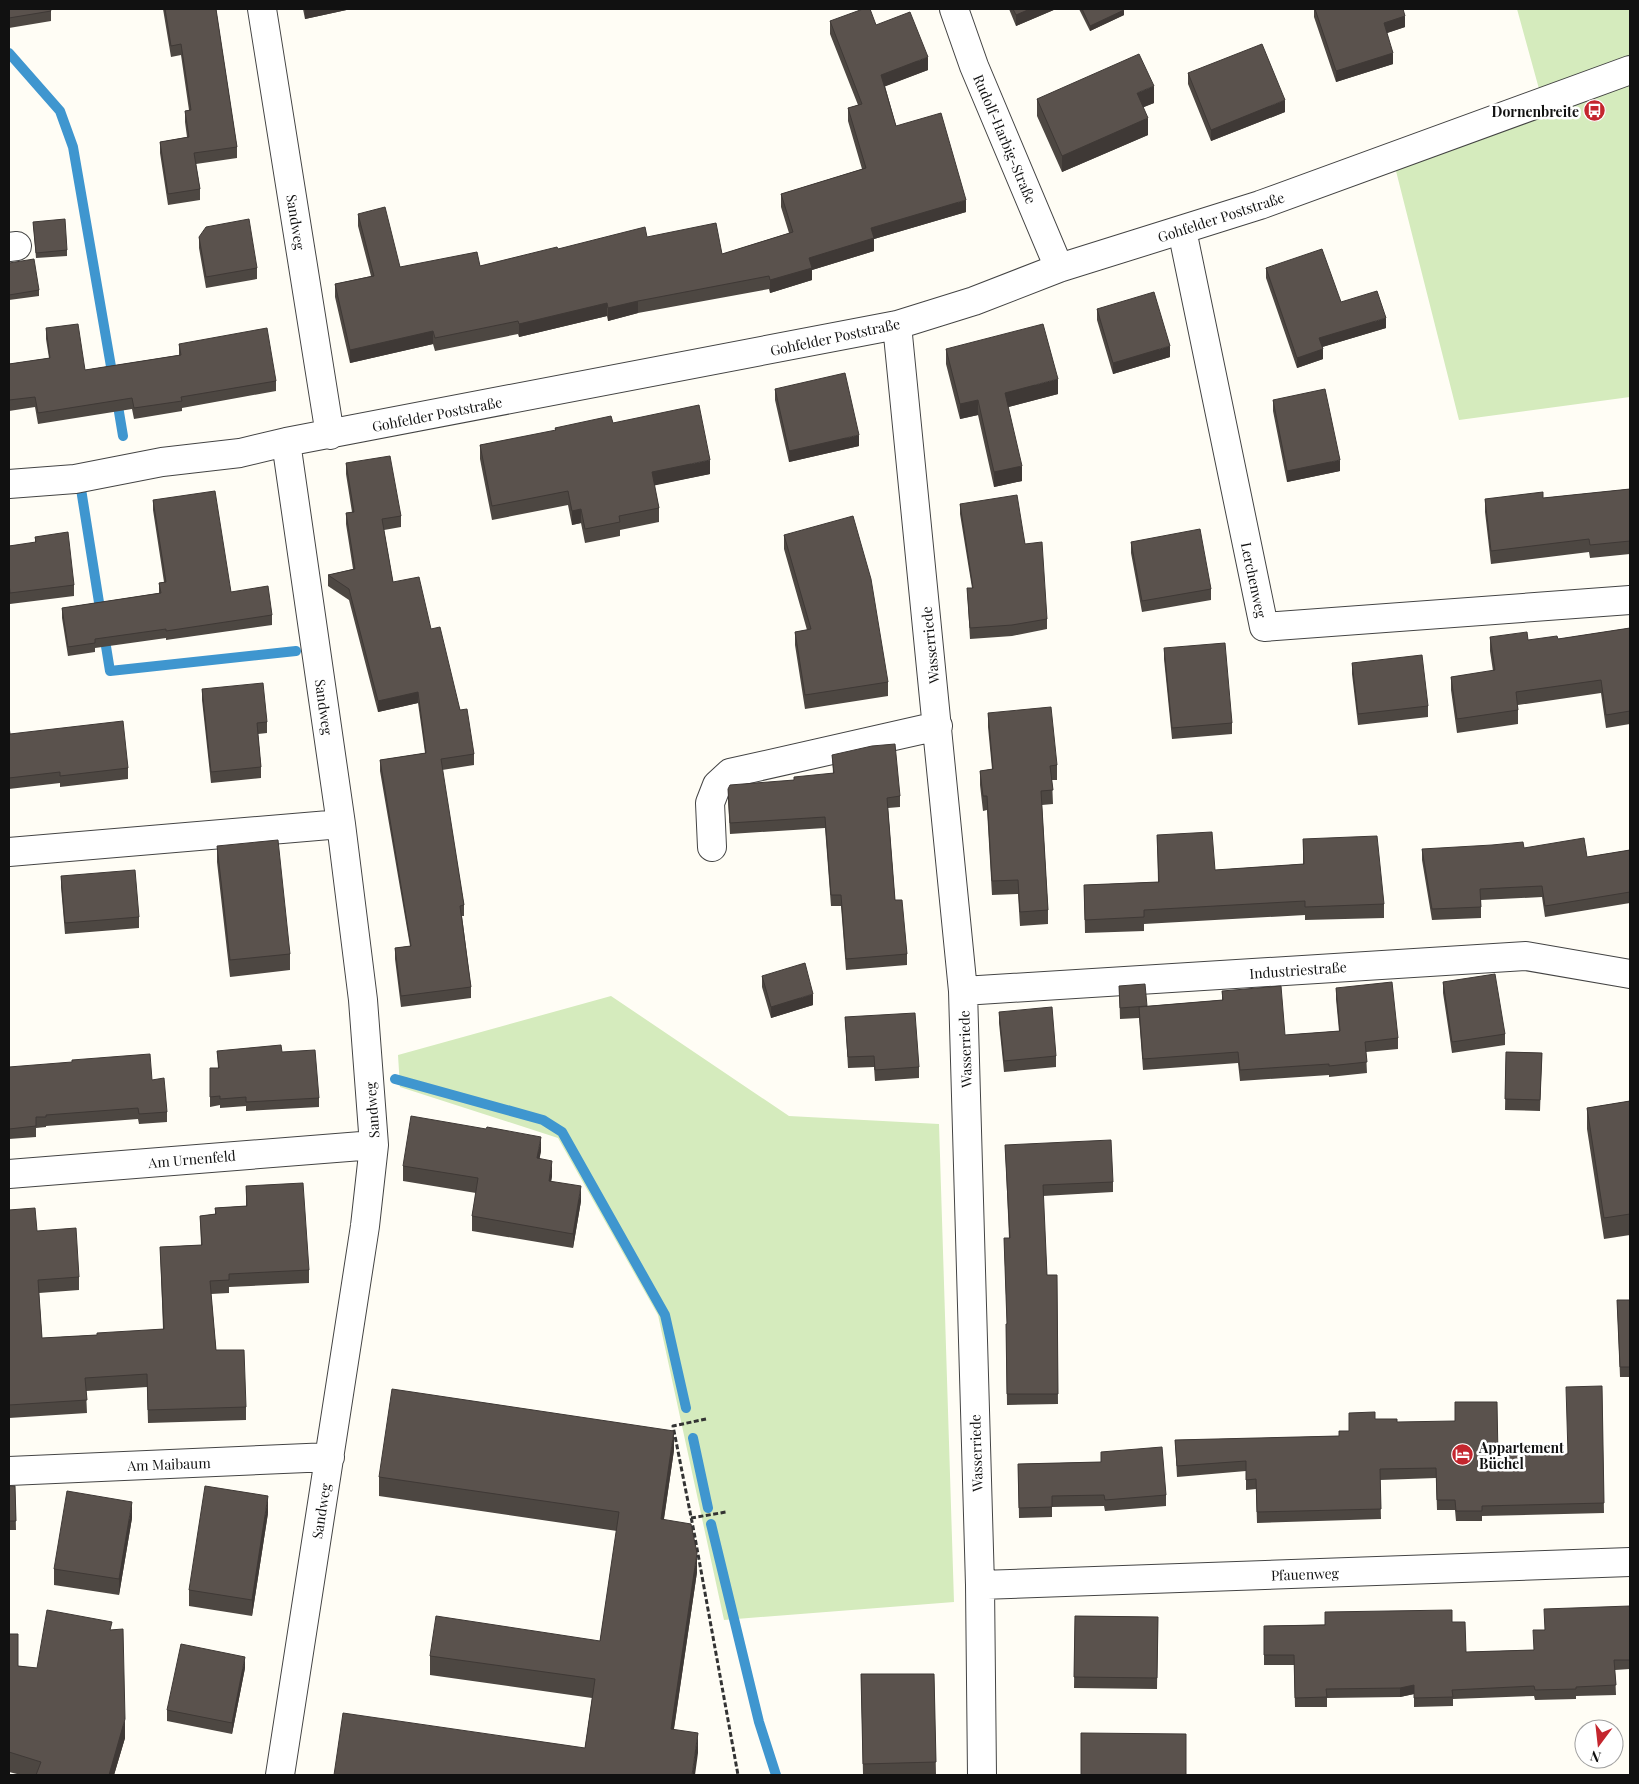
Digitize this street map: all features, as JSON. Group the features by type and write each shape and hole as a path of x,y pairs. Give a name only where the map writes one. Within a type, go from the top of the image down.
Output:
{"street":[{"name":"Sandweg","path":"262,9 330,435"},
{"name":"Rudolf-Harbig-Straße","path":"954,9 974,66 1059,268"},
{"name":"Gohfelder Poststraße","path":"9,484 75,479 162,462 240,453 286,442 898,325 974,301 1059,268 1260,205 1630,70"},
{"name":"Lerchenweg","path":"1182,230 1264,627 1630,600"},
{"name":"Wasserriede","path":"898,325 963,990 980,1585 982,1775"},
{"name":"Sandweg","path":"280,1775 364,1235 374,1145 363,1000 341,824 286,442"},
{"path":"712,847 710,803 717,785 730,773 938,726"},
{"path":"9,852 341,824"},
{"name":"Industriestraße","path":"963,990 1526,956 1630,974"},
{"name":"Am Urnenfeld","path":"9,1174 374,1145"},
{"name":"Am Maibaum","path":"9,1471 330,1457"},
{"name":"Pfauenweg","path":"980,1585 1630,1562"}],"path":[{"path":"706,1418 673,1426 738,1775"},
{"path":"691,1518 726,1512"}],"green space":[{"path":"1517,9 1630,9 1630,397 1459,420 1395,167 1544,107"},
{"path":"611,996 789,1116 939,1124 954,1602 724,1620 658,1315 558,1138 400,1087 398,1055"}],"building":[{"path":"9,9 50,9 51,11 9,18"},
{"path":"165,9 216,9 237,147 194,153 200,189 168,194 160,142 189,137 185,111 191,110 181,44 171,46"},
{"path":"863,9 870,9 876,25 910,12 928,57 881,75 896,126 941,113 966,200 871,228 874,238 809,258 812,268 770,280 769,276 608,308 607,303 519,324 518,321 435,338 433,331 350,350 335,284 374,276 358,214 385,207 400,267 477,252 480,266 645,227 647,237 716,223 722,254 793,232 781,194 866,168 848,108 862,104 830,21"},
{"path":"1013,9 1030,9 1016,15"},
{"path":"1082,9 1123,9 1124,10 1090,26"},
{"path":"1315,9 1403,9 1405,16 1384,23 1393,53 1336,71"},
{"path":"1262,44 1285,100 1211,130 1188,73"},
{"path":"1139,54 1154,86 1137,93 1148,118 1062,156 1037,99"},
{"path":"65,219 67,250 36,253 33,222"},
{"path":"249,219 257,268 206,277 199,237 206,227"},
{"path":"1322,249 1341,302 1377,291 1386,318 1319,338 1323,349 1297,358 1266,268"},
{"path":"34,259 39,290 9,295 9,263"},
{"path":"1154,292 1170,346 1113,363 1097,309"},
{"path":"78,324 85,370 181,355 179,344 267,328 276,381 181,397 182,401 134,408 132,398 38,413 35,397 9,400 9,364 50,358 46,328"},
{"path":"1043,324 1058,379 1005,393 1022,466 994,472 978,400 960,404 946,349"},
{"path":"845,373 859,435 789,451 775,389"},
{"path":"1325,389 1340,460 1287,471 1273,400"},
{"path":"699,405 710,460 652,472 659,508 619,516 620,522 585,529 581,509 572,511 568,491 492,506 480,445 556,430 555,428 611,416 613,423"},
{"path":"390,456 401,516 382,519 393,582 419,577 431,629 440,627 460,710 467,709 474,754 441,759 464,905 460,906 471,987 401,996 395,948 411,946 380,760 426,753 418,692 378,701 349,589 328,575 355,569 346,513 354,512 346,463"},
{"path":"1630,489 1630,541 1590,545 1589,539 1491,551 1485,499 1543,492 1543,498"},
{"path":"215,491 231,592 268,586 272,615 166,631 166,629 95,639 95,643 68,647 62,608 161,593 159,583 166,582 153,500"},
{"path":"1017,495 1025,544 1042,542 1047,619 1012,625 970,628 967,588 973,588 960,504"},
{"path":"853,516 871,579 888,682 805,695 795,632 811,629 784,535"},
{"path":"1200,529 1211,589 1142,601 1131,542"},
{"path":"68,532 74,585 10,593 9,546 36,542 35,537"},
{"path":"1630,628 1630,711 1606,715 1601,680 1516,692 1518,710 1457,719 1451,677 1495,670 1490,637 1527,632 1528,640 1557,636 1558,639"},
{"path":"1225,643 1232,723 1172,728 1164,648"},
{"path":"1422,655 1428,706 1358,714 1352,663"},
{"path":"263,683 267,722 257,723 261,767 211,772 202,689"},
{"path":"1051,707 1057,765 1050,766 1053,790 1041,791 1048,910 1020,912 1018,880 992,881 987,796 983,796 980,771 993,769 988,713"},
{"path":"123,721 128,768 60,776 60,772 9,778 9,726 10,734"},
{"path":"895,744 900,796 887,798 895,900 902,900 907,954 846,959 841,895 831,895 825,817 730,823 728,789 730,785 794,780 794,777 834,773 832,755 872,746"},
{"path":"1212,832 1215,870 1304,864 1303,839 1377,836 1384,904 1305,907 1305,901 1144,910 1144,917 1085,920 1084,885 1159,882 1157,835"},
{"path":"1584,838 1587,857 1630,850 1630,892 1545,906 1542,886 1480,889 1481,907 1432,909 1422,849 1523,842 1524,848"},
{"path":"278,840 290,954 230,960 217,846"},
{"path":"135,870 139,917 65,923 61,876"},
{"path":"805,963 813,994 771,1007 762,976"},
{"path":"1495,974 1505,1034 1452,1042 1443,982"},
{"path":"1392,982 1398,1038 1365,1042 1367,1062 1329,1066 1329,1064 1240,1070 1238,1052 1143,1059 1139,1007 1223,1000 1222,991 1281,986 1285,1035 1340,1031 1336,988"},
{"path":"1145,984 1147,1006 1120,1008 1119,986"},
{"path":"1052,1007 1056,1056 1004,1061 999,1012"},
{"path":"915,1013 919,1067 875,1070 874,1056 848,1057 845,1017"},
{"path":"281,1045 282,1052 315,1050 319,1098 246,1102 246,1097 220,1099 220,1096 210,1097 210,1068 219,1068 217,1051"},
{"path":"1506,1052 1542,1053 1540,1100 1505,1099"},
{"path":"150,1054 152,1080 164,1078 167,1112 139,1114 138,1108 46,1115 46,1117 36,1117 36,1126 9,1129 9,1067"},
{"path":"1630,1101 1630,1214 1604,1218 1587,1108"},
{"path":"411,1116 541,1137 537,1158 552,1161 549,1181 581,1186 573,1234 472,1216 478,1178 403,1166"},
{"path":"1111,1140 1113,1182 1043,1185 1047,1275 1057,1275 1058,1394 1007,1394 1004,1238 1010,1238 1005,1145"},
{"path":"303,1183 309,1270 229,1274 229,1280 210,1281 216,1350 244,1350 246,1407 148,1410 147,1374 85,1378 87,1400 9,1405 9,1210 35,1208 37,1231 76,1228 79,1277 38,1280 42,1338 164,1329 160,1247 202,1245 200,1216 216,1214 215,1208 247,1206 246,1186"},
{"path":"1617,1300 1630,1300 1630,1367 1620,1367"},
{"path":"1602,1386 1604,1503 1482,1506 1482,1511 1456,1511 1455,1500 1437,1500 1436,1468 1380,1469 1381,1509 1257,1512 1256,1479 1246,1480 1246,1461 1177,1466 1175,1440 1339,1436 1339,1431 1349,1431 1349,1413 1375,1412 1375,1419 1397,1419 1397,1422 1455,1421 1455,1402 1497,1402 1498,1457 1503,1455 1568,1454 1566,1387"},
{"path":"392,1389 674,1431 661,1519 691,1524 697,1553 671,1729 698,1733 692,1775 334,1775 343,1713 585,1748 595,1679 430,1656 436,1616 600,1641 619,1512 379,1477"},
{"path":"1162,1447 1166,1495 1105,1500 1104,1495 1052,1496 1052,1507 1019,1508 1018,1464 1101,1462 1101,1452"},
{"path":"9,1486 15,1486 16,1521 9,1521"},
{"path":"205,1486 268,1496 252,1600 189,1590"},
{"path":"67,1491 132,1502 119,1579 54,1569"},
{"path":"1630,1606 1630,1660 1614,1660 1616,1685 1576,1687 1576,1689 1535,1690 1534,1686 1452,1690 1453,1697 1414,1698 1414,1685 1400,1688 1326,1689 1327,1697 1295,1698 1294,1655 1264,1655 1264,1626 1325,1625 1325,1612 1452,1610 1452,1622 1465,1622 1466,1652 1534,1650 1533,1630 1545,1630 1544,1609"},
{"path":"47,1610 112,1622 110,1630 123,1629 125,1719 109,1775 36,1775 41,1762 9,1752 9,1634 18,1634 18,1666 37,1668"},
{"path":"1075,1616 1158,1617 1157,1678 1074,1677"},
{"path":"181,1644 245,1657 232,1723 167,1710"},
{"path":"861,1674 934,1674 936,1762 863,1764"},
{"path":"1081,1733 1186,1734 1186,1775 1081,1775"}],"waterway":[{"path":"9,53 60,111 73,147 113,378"},
{"path":"117,400 123,436"},
{"path":"81,489 101,615"},
{"path":"104,634 110,671 296,651"},
{"path":"395,1079 543,1120 562,1132 665,1315 686,1408"},
{"path":"693,1438 708,1508"},
{"path":"711,1524 759,1722 776,1775"}],"place":[{"name":"Dornenbreite","path":"1595,111"},
{"name":"Appartement Büchel","path":"1463,1455"}]}
